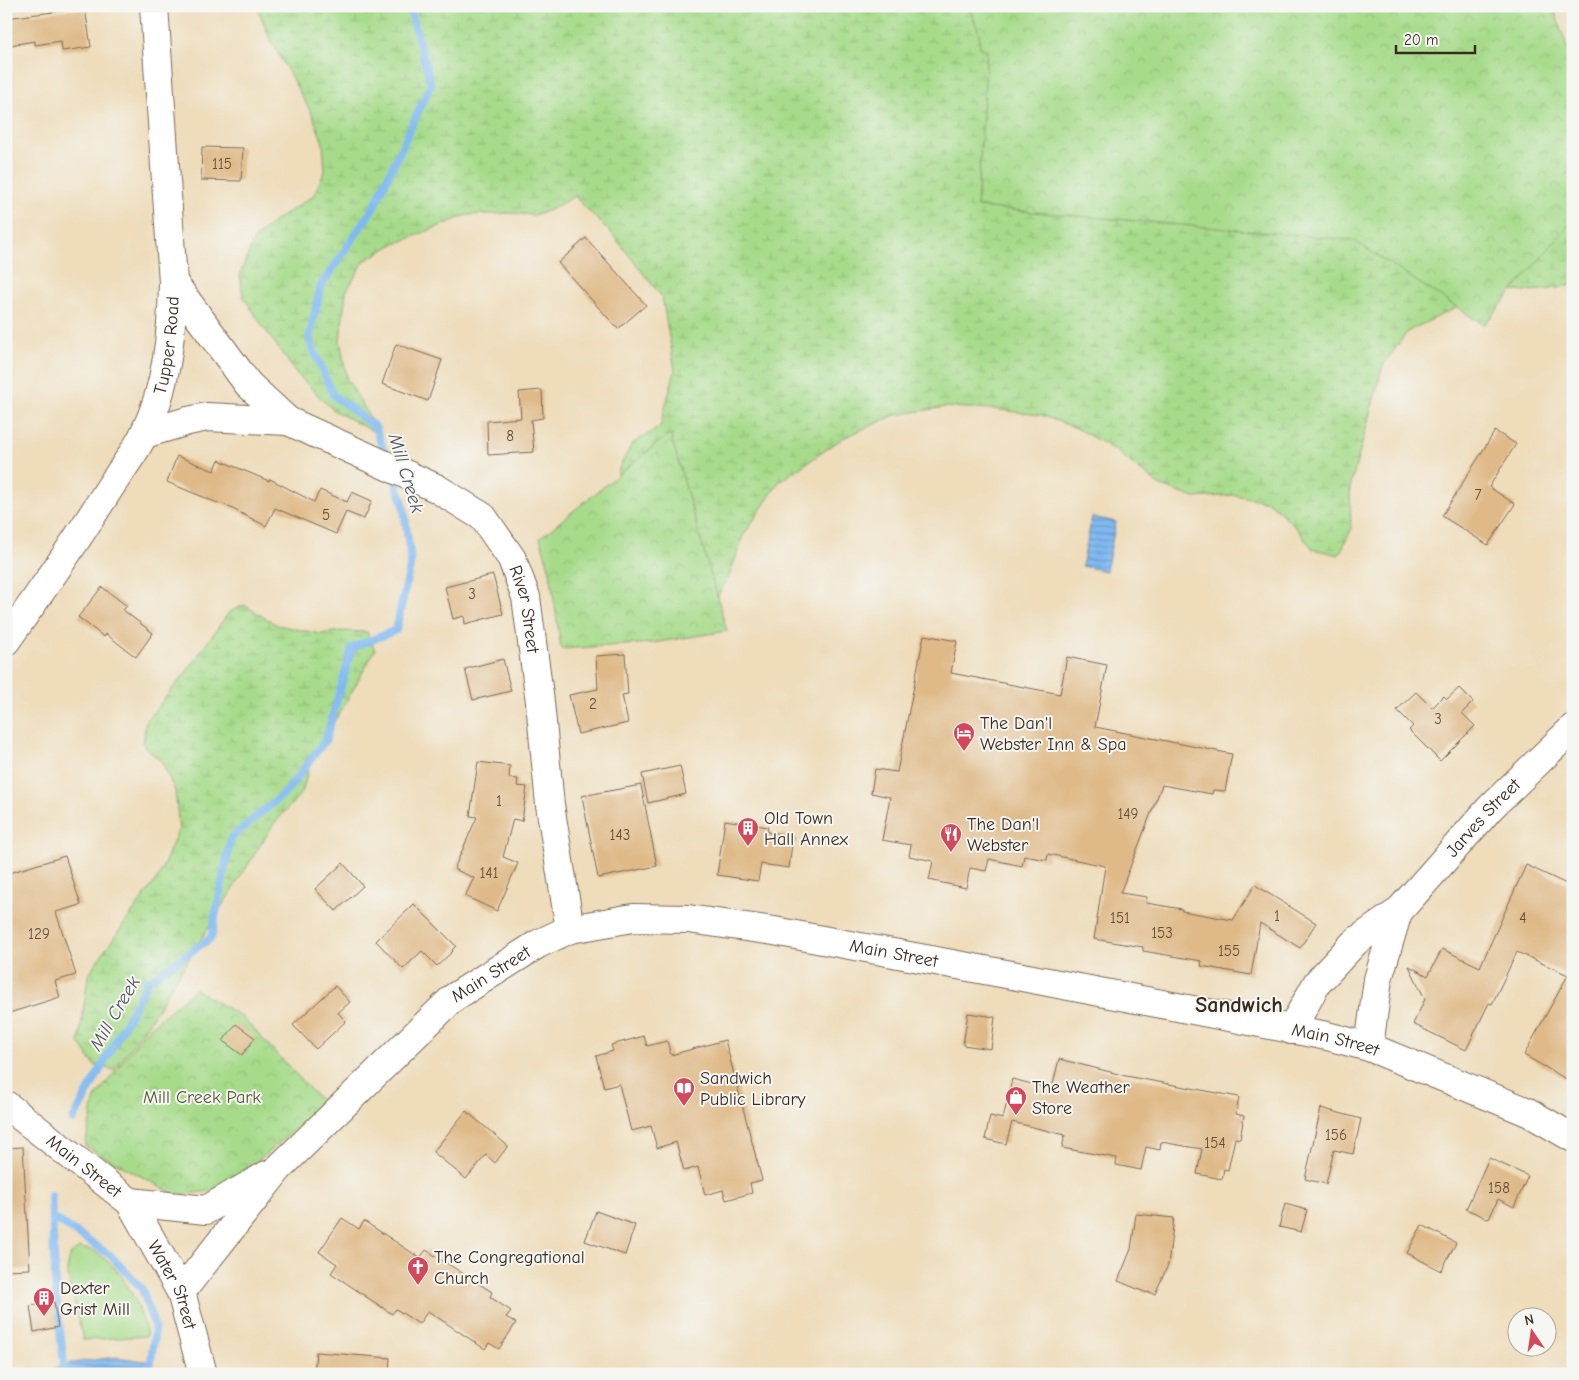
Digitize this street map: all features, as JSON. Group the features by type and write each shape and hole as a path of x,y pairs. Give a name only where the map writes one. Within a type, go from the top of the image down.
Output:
{"street":[{"name":"Tupper Road","path":"6,641 68,554 144,434 154,410 169,352 174,282 154,6"},
{"name":"River Street","path":"174,282 248,384 288,421 436,488 484,516 512,559 526,597 540,702 550,805 570,929"},
{"name":"River Street","path":"144,434 207,417 288,421"},
{"name":"Jarves Street","path":"1291,1030 1317,983 1355,942 1398,912 1491,807 1573,728"},
{"name":"Jarves Street","path":"1369,1047 1378,979 1398,912"},
{"name":"Main Street","path":"181,1292 279,1168 453,998 538,944 570,929 633,918 688,918 774,931 1327,1036 1369,1047 1528,1112 1573,1138"},
{"name":"Main Street","path":"6,1105 130,1202 206,1210 279,1168"},
{"name":"Water Street","path":"130,1202 181,1292 203,1374"}],"green space":[{"path":"257,6 1535,6 1573,77 1573,285 1545,290 1502,292 1458,307 1408,331 1383,365 1350,488 1351,530 1339,555 1313,549 1293,524 1269,502 1235,495 1194,498 1159,485 1115,450 1076,428 1041,415 992,409 946,407 895,415 843,438 779,482 743,536 730,574 718,596 691,617 617,500 618,470 632,444 660,427 675,370 662,297 613,235 576,198 576,195 550,210 533,215 511,213 467,215 390,246 364,261 346,292 340,340 347,379 367,412 376,433 333,410 297,374 264,328 243,296 240,275 254,239 276,220 313,196 325,171 323,143 313,116 270,39"},
{"path":"969,6 1553,6 1567,47 1573,74 1573,220 1484,325 1353,240 977,207 987,50 980,48 979,33"},
{"path":"670,433 727,631 652,643 561,649 550,571 540,538"},
{"path":"244,605 277,625 320,634 341,631 367,632 375,650 341,711 314,751 302,792 273,825 146,1027 114,1070 94,1065 79,1042 88,977 95,964 159,876 179,828 175,791 162,762 143,745 146,721 188,670 229,612"},
{"name":"Mill Creek Park","path":"195,989 242,1017 323,1103 255,1163 211,1191 176,1195 85,1146 95,1098 146,1031"},
{"path":"79,1248 94,1251 114,1267 122,1277 135,1300 147,1336 83,1340 67,1271 70,1255"}],"water":[{"path":"1092,517 1116,522 1106,571 1082,566"},
{"path":"116,1357 151,1362 160,1374 42,1374 64,1364"}],"building":[{"path":"85,8 91,47 62,51 61,41 35,45 35,41 10,45 6,18"},
{"path":"202,147 243,148 241,181 201,180"},
{"path":"586,238 646,305 618,329 558,263"},
{"path":"396,344 442,360 428,401 382,384"},
{"path":"542,390 543,418 531,420 534,452 488,455 487,421 521,418 519,392"},
{"path":"1495,431 1516,444 1489,487 1515,504 1488,545 1442,516"},
{"path":"177,456 214,471 219,460 269,481 270,479 314,502 320,490 347,502 352,492 372,501 364,519 346,512 336,534 275,508 266,526 221,503 167,482"},
{"path":"493,575 503,614 465,624 464,616 453,619 445,587"},
{"path":"102,587 127,606 123,610 153,633 136,657 106,634 104,637 78,617"},
{"path":"924,635 957,641 951,673 1060,694 1067,657 1107,665 1095,727 1232,754 1225,791 1213,790 1212,794 1162,785 1120,893 1147,897 1146,903 1233,920 1255,885 1316,923 1300,948 1260,923 1251,975 1201,966 1202,961 1143,951 1143,947 1094,939 1105,866 1048,854 1047,860 1024,856 1022,866 989,859 986,871 970,868 966,888 929,880 933,861 909,856 911,845 882,840 890,797 871,793 875,769 897,772"},
{"path":"625,654 628,694 622,695 628,723 578,734 569,695 598,689 596,656"},
{"path":"503,659 511,691 473,700 465,669"},
{"path":"1459,688 1473,702 1462,713 1475,726 1440,761 1409,730 1413,726 1397,710 1416,692 1432,708 1444,696 1447,699"},
{"path":"478,762 510,766 509,778 518,779 517,786 527,787 522,821 513,819 503,857 518,863 497,911 465,896 474,878 454,869 477,817 470,816"},
{"path":"680,766 686,794 648,803 642,774"},
{"path":"641,785 657,866 598,878 582,796"},
{"name":"Old Town Hall Annex","path":"725,820 768,827 767,832 793,836 789,868 761,864 758,881 717,875"},
{"path":"65,856 81,905 56,912 76,975 55,981 60,997 6,1014 6,874"},
{"path":"343,863 363,886 336,911 315,889"},
{"path":"1526,865 1573,887 1573,1066 1566,1079 1524,1055 1568,975 1517,952 1492,1004 1489,1003 1466,1050 1413,1024 1425,999 1409,966 1428,976 1442,949 1480,967"},
{"path":"414,904 456,946 437,966 422,951 403,969 376,941"},
{"path":"335,986 350,1002 338,1013 346,1021 316,1049 293,1025"},
{"path":"968,1013 995,1017 991,1049 963,1045"},
{"path":"236,1024 255,1038 242,1055 223,1041"},
{"name":"Sandwich Public Library","path":"644,1036 647,1046 667,1041 671,1055 725,1040 762,1180 750,1183 752,1193 726,1200 723,1190 705,1195 698,1167 684,1171 676,1142 657,1148 651,1126 631,1131 619,1084 604,1088 596,1056 613,1051 611,1045"},
{"path":"1059,1059 1126,1076 1239,1097 1236,1114 1244,1116 1240,1139 1235,1138 1228,1170 1224,1169 1222,1179 1197,1174 1202,1149 1161,1142 1160,1150 1146,1147 1141,1170 1116,1165 1117,1158 1062,1148 1065,1135 1012,1122 1006,1144 985,1139 990,1116 1003,1119 1012,1079 1052,1089"},
{"path":"1321,1108 1361,1119 1353,1154 1334,1150 1326,1184 1305,1179"},
{"path":"466,1111 508,1146 495,1163 486,1155 466,1179 433,1152"},
{"path":"23,1147 30,1269 6,1270 6,1148"},
{"path":"1489,1158 1528,1176 1514,1207 1498,1199 1489,1219 1466,1209"},
{"path":"1285,1204 1307,1210 1301,1232 1279,1227"},
{"path":"596,1211 635,1225 625,1255 585,1241"},
{"path":"1136,1214 1174,1218 1168,1265 1155,1294 1147,1293 1118,1281 1131,1249"},
{"name":"The Congregational Church","path":"342,1218 359,1229 364,1221 420,1258 426,1250 492,1292 490,1297 511,1311 506,1317 516,1323 499,1349 489,1343 485,1349 428,1311 419,1324 396,1309 392,1314 331,1273 337,1264 319,1252"},
{"path":"1422,1225 1456,1243 1441,1271 1407,1253"},
{"name":"Dexter Grist Mill","path":"54,1302 58,1327 34,1332 30,1306"},
{"path":"316,1352 390,1358 389,1374 314,1374"}],"waterway":[{"name":"Mill Creek","path":"386,457 375,427 333,395 309,339 321,286 374,207 431,84 409,6"},
{"name":"Mill Creek","path":"73,1120 148,981 211,938 231,838 287,791 326,739 352,648 396,630 411,562 403,502 394,478"},
{"path":"51,1195 56,1296 64,1364 68,1374"},
{"path":"52,1217 110,1255 142,1289 155,1329 151,1362 145,1374"}],"place":[{"name":"The Dan'l Webster Inn & Spa","path":"964,752"},
{"name":"Old Town Hall Annex","path":"748,847"},
{"name":"The Dan'l Webster","path":"951,853"},
{"name":"Sandwich Public Library","path":"684,1107"},
{"name":"The Weather Store","path":"1016,1116"},
{"name":"The Congregational Church","path":"418,1286"},
{"name":"Dexter Grist Mill","path":"44,1317"}],"district":[{"name":"Sandwich","path":"1239,1004"}]}
